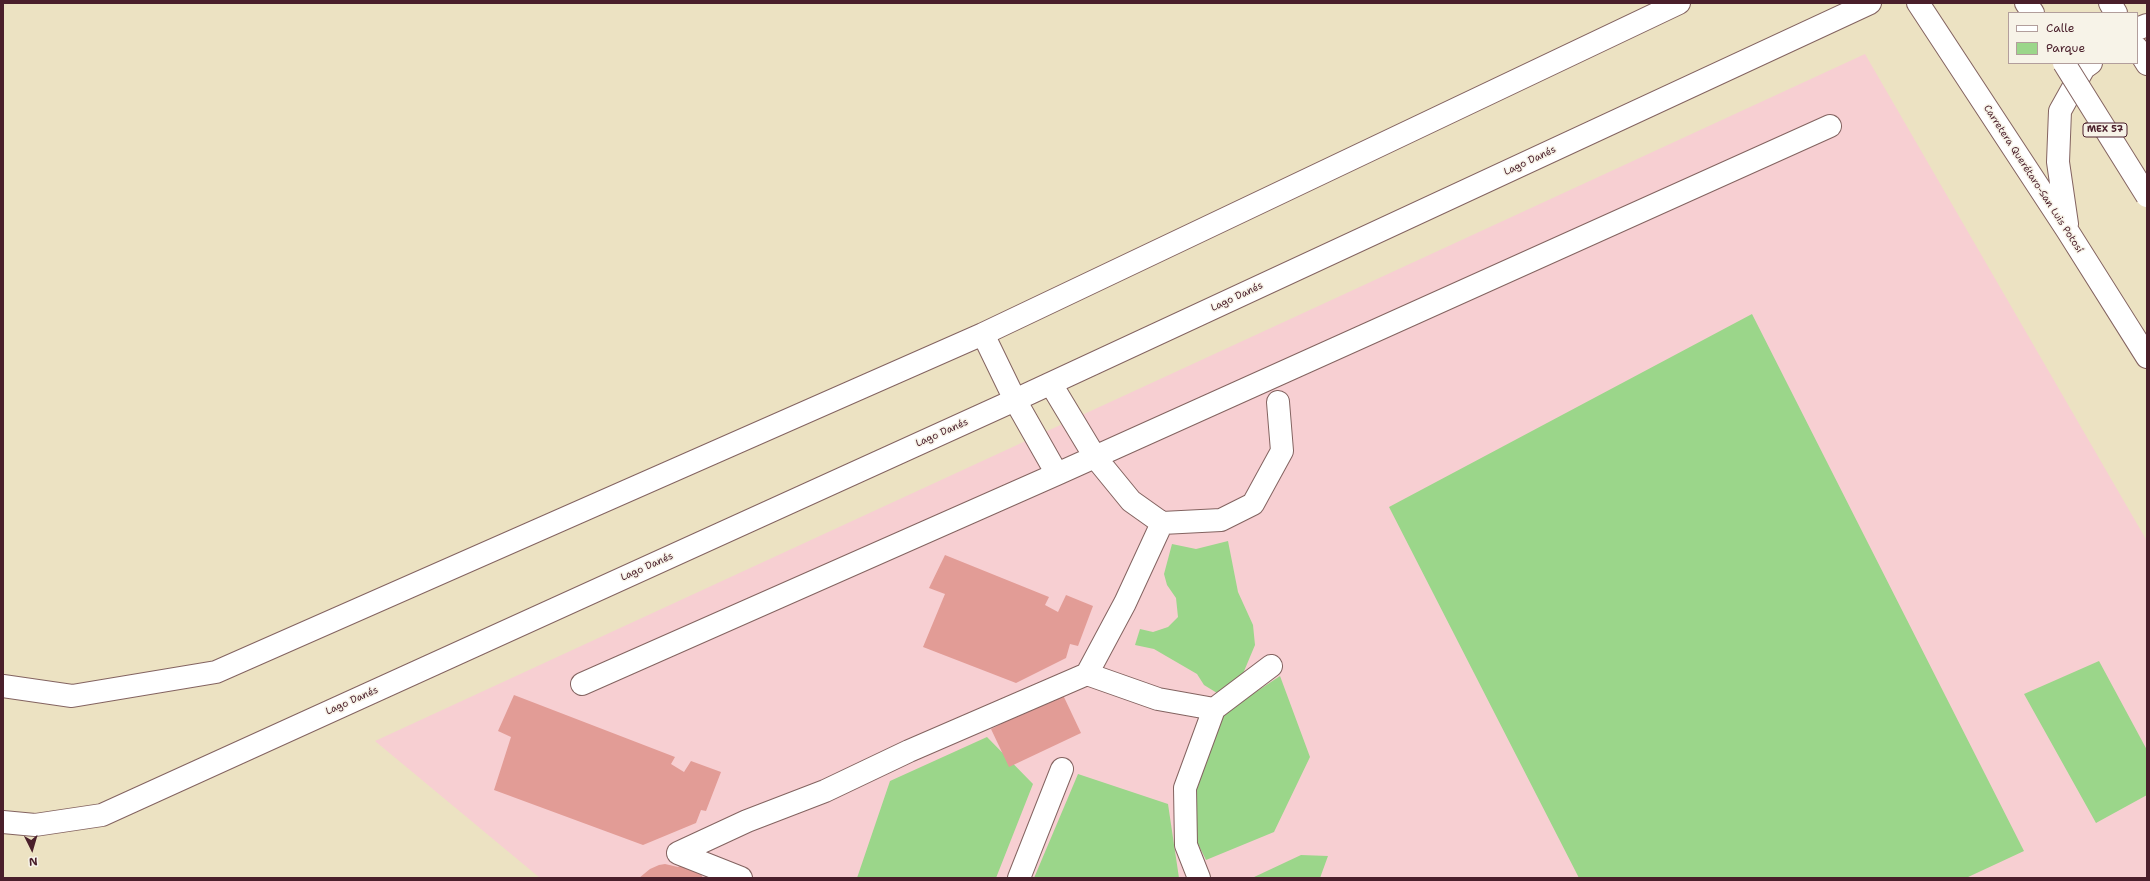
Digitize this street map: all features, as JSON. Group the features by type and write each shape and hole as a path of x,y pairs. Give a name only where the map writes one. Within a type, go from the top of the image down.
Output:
{"main road":[{"path":"3,686 72,696 216,672 983,334 1679,3"},
{"name":"Lago Danés","path":"3,822 35,825 102,814 1051,384 1870,3"},
{"name":"Carretera Querétaro-San Luis Potosí","path":"1918,3 2067,230 2147,357"},
{"path":"2026,3 2031,12"},
{"path":"2110,3 2115,12"},
{"path":"2138,50 2147,64"},
{"name":"MEX 57","path":"2065,64 2147,196"},
{"path":"2067,230 2058,162 2060,111 2084,68 2089,64"},
{"path":"582,684 1057,474 1830,126"},
{"path":"983,334 1015,400 1057,474"},
{"path":"1051,384 1095,457 1131,501 1162,523 1221,520 1253,504 1282,451 1278,402"},
{"path":"741,878 678,853 746,821 825,791 909,751 1087,674 1125,603 1162,523"},
{"path":"1199,878 1186,845 1185,788 1214,709 1271,666"},
{"path":"1087,674 1158,699 1214,709"},
{"path":"1019,878 1062,769"}],"shaded area":[{"path":"1865,54 2147,541 2147,878 540,878 375,741"}],"green space":[{"path":"1752,314 2024,851 1966,878 1579,878 1389,507"},
{"path":"1228,541 1238,592 1253,625 1255,645 1242,676 1229,689 1217,693 1204,685 1197,674 1154,649 1135,645 1140,629 1153,632 1168,627 1178,617 1176,598 1167,585 1164,574 1172,544 1196,549"},
{"path":"2099,661 2147,750 2147,795 2096,823 2024,694"},
{"path":"1280,676 1310,757 1274,832 1206,860 1196,840 1196,787 1224,713"},
{"path":"987,737 1033,784 996,878 857,878 890,781"},
{"path":"1078,774 1168,804 1179,878 1034,878"},
{"path":"1301,855 1328,856 1320,878 1252,878"}],"building":[{"path":"945,555 1049,597 1045,605 1058,612 1066,595 1093,606 1078,646 1070,644 1066,658 1016,683 923,647 945,594 929,588"},
{"path":"514,695 675,757 671,764 684,772 691,761 721,772 706,811 701,810 696,823 643,845 494,790 511,737 498,731"},
{"path":"1063,695 1081,733 1009,767 991,729 1001,724 1002,721"},
{"path":"693,859 703,878 639,878 650,869 659,865 665,864 678,867"}]}
